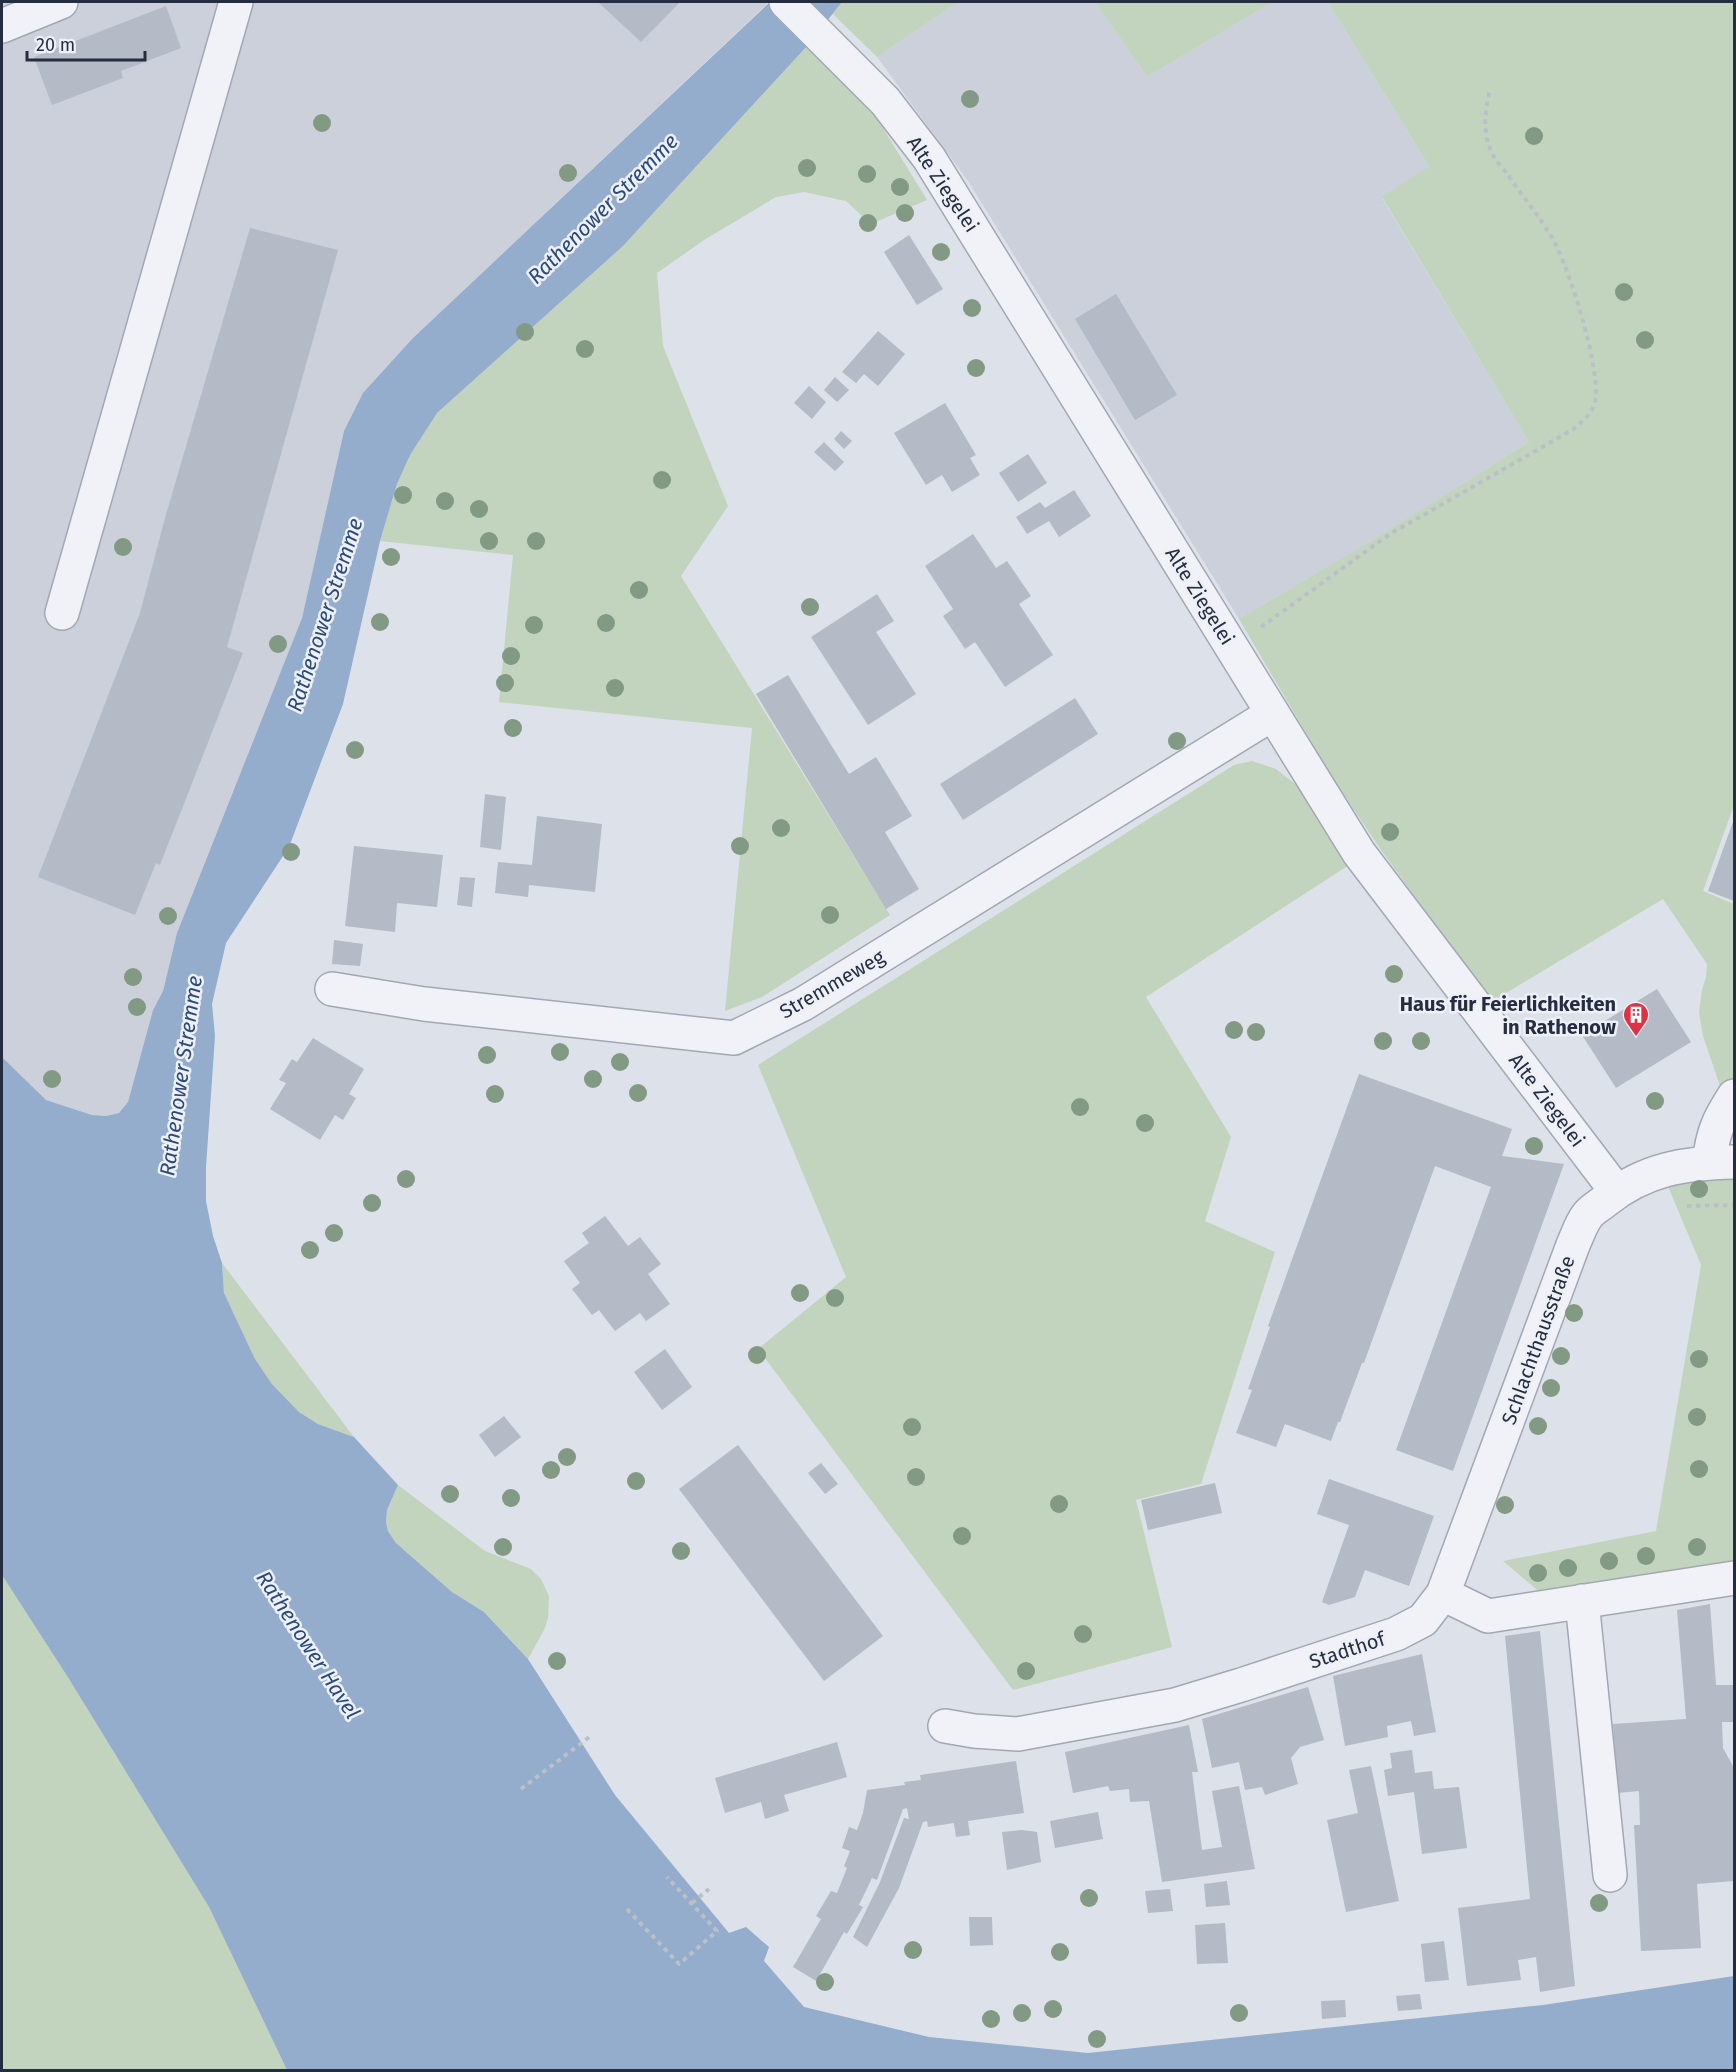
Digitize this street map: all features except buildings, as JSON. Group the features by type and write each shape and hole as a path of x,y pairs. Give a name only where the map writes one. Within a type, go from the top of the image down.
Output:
{"street":[{"path":"2,26 62,2"},
{"path":"62,613 236,2"},
{"name":"Alte Ziegelei","path":"786,2 885,100 929,158 1359,853 1617,1192"},
{"name":"Stremmeweg","path":"332,989 424,1004 734,1038 802,1004 1272,714"},
{"name":"Schlachthausstraße","path":"1443,1594 1573,1245 1587,1215 1641,1177 1671,1168 1722,1162 1712,1138 1719,1120 1734,1096"},
{"path":"1443,1594 1488,1616 1734,1578"},
{"name":"Stadthof","path":"945,1726 974,1731 1018,1734 1174,1705 1396,1634 1423,1620 1443,1594"},
{"path":"1582,1601 1610,1875"}],"path":[{"path":"1232,649 1301,596 1390,534 1572,430 1590,414 1594,405 1596,387 1589,347 1572,283 1562,258 1534,210 1492,154 1485,130 1485,111 1490,90"},
{"path":"521,1789 591,1735"},
{"path":"627,1909 680,1964 717,1931 667,1877"},
{"path":"692,1903 709,1890"}],"shaded area":[{"path":"2,2 764,2 767,4 413,338 344,431 302,618 177,933 163,991 153,1010 128,1102 119,1113 106,1116 92,1115 46,1100 2,1057"},
{"path":"958,2 1095,2 1147,77 1273,2 1328,2 1429,166 1382,198 1529,442 1374,539 1239,619 968,181 877,57"}],"green space":[{"path":"842,2 958,2 877,57 833,14"},
{"path":"1095,2 1273,2 1147,77"},
{"path":"1328,2 1734,2 1734,805 1703,891 1734,904 1734,1127 1703,1036 1699,1013 1707,964 1663,899 1491,1002 1379,847 1330,774 1239,619 1374,539 1529,442 1382,197 1429,166"},
{"path":"808,45 878,120 927,200 871,224 846,201 804,192 776,197 704,240 657,273 663,346 728,506 681,576 890,915 762,997 725,1011 752,728 499,702 513,555 380,541 397,484 410,454 437,413 623,246"},
{"path":"1252,761 1276,769 1300,788 1349,865 1146,997 1231,1137 1205,1221 1275,1252 1201,1484 1136,1500 1172,1647 1013,1690 758,1349 846,1277 758,1065 1234,765"},
{"path":"1734,1180 1734,1560 1542,1594 1503,1561 1656,1531 1701,1265 1667,1184"},
{"path":"222,1263 354,1437 318,1424 299,1412 272,1384 255,1359 224,1293"},
{"path":"398,1485 485,1551 531,1569 541,1579 549,1596 548,1618 528,1659 484,1612 452,1592 396,1543 388,1531 386,1522 387,1510"},
{"path":"2,1575 69,1679 209,1907 287,2070 2,2070"}],"water":[{"path":"770,2 842,2 808,45 623,246 437,413 410,455 397,484 380,541 343,704 289,847 226,943 212,1004 215,1036 206,1167 206,1201 213,1236 222,1263 224,1293 255,1359 272,1384 299,1412 318,1424 354,1437 398,1485 387,1510 386,1522 388,1531 396,1543 452,1592 484,1612 528,1659 615,1795 729,1933 746,1927 769,1947 764,1961 804,2007 929,2037 1088,2053 1543,2005 1734,1976 1734,2070 287,2070 209,1907 69,1679 2,1575 2,1057 46,1100 92,1115 106,1116 119,1113 128,1102 153,1010 163,991 177,933 302,618 344,431 363,393 413,338"}],"place":[{"name":"Haus für Feierlichkeiten in Rathenow","path":"1636,1038"}],"water label":[{"name":"Rathenower Stremme","path":"603,209"},
{"name":"Rathenower Stremme","path":"325,615"},
{"name":"Rathenower Stremme","path":"181,1076"},
{"name":"Rathenower Havel","path":"308,1645"}]}
